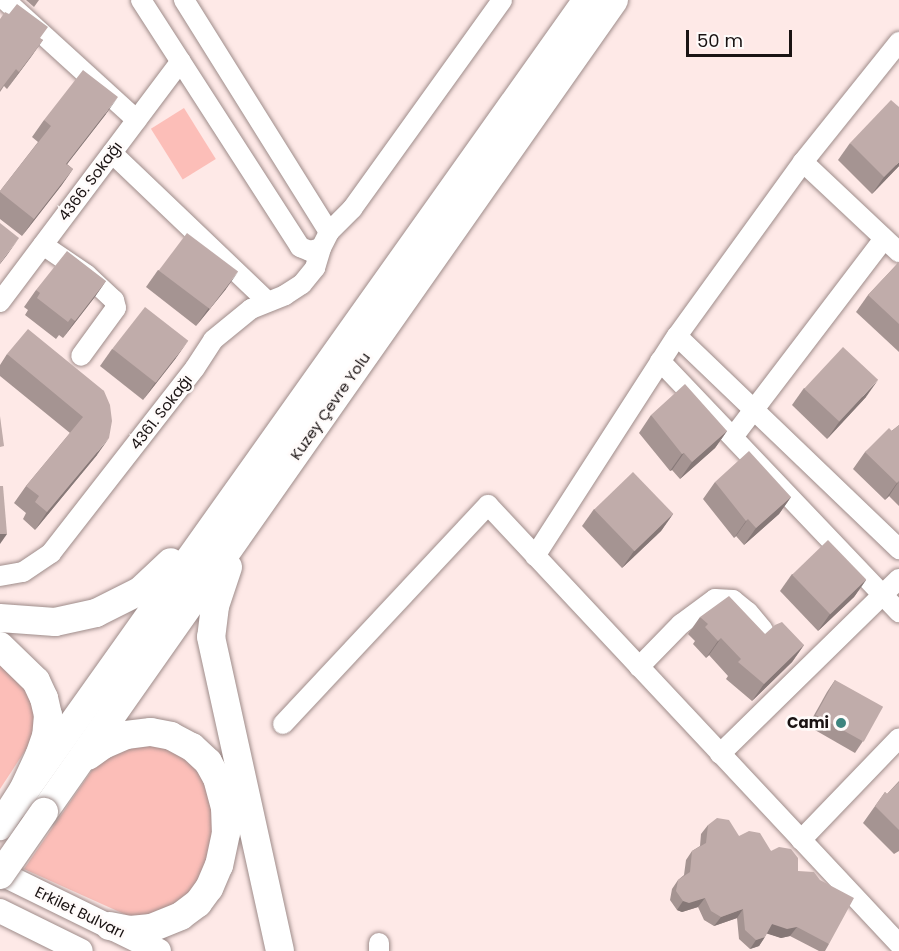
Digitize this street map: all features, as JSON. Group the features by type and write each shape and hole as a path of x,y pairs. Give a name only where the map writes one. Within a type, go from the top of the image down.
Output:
{"highway":[{"name":"Kuzey Çevre Yolu","path":"7,816 586,0"},
{"name":"Kuzey Çevre Yolu","path":"0,874 614,0"},
{"path":"0,618 42,622 69,621 105,610 129,598 159,574 239,487"},
{"path":"237,539 214,606 211,637 280,951"},
{"path":"0,646 36,681 44,698 48,715 43,747 7,816"},
{"path":"75,768 93,751 115,739 145,732 162,733 182,741 201,754 218,778 224,797 226,820 223,849 209,888 198,903 182,916 162,925 141,929 109,927"}],"main road":[{"name":"Erkilet Bulvarı","path":"0,874 159,951"},
{"path":"0,910 81,951"}],"street":[{"path":"5,0 137,120"},
{"path":"141,0 300,248 310,251 325,240 352,209 502,0"},
{"path":"184,0 325,240"},
{"path":"535,556 677,336 803,162 899,42"},
{"name":"4366. Sokağı","path":"0,302 181,61"},
{"path":"112,153 267,301"},
{"path":"803,162 899,252"},
{"path":"733,437 884,239"},
{"name":"4361. Sokağı","path":"0,576 23,572 51,553 195,368 213,340 237,318 267,301 285,295 302,284 315,268 325,240"},
{"path":"43,245 87,274 114,300 116,308 81,356"},
{"path":"677,336 899,549"},
{"path":"660,361 899,612"},
{"path":"283,724 488,505 899,944"},
{"path":"720,754 899,579"},
{"path":"639,667 681,624 715,599 733,600 748,612 763,630"},
{"path":"801,840 899,738"}],"shaded area":[{"path":"184,108 216,159 183,180 151,129"},
{"path":"0,655 31,688 36,734 0,789"},
{"path":"162,741 207,775 217,841 188,903 133,918 24,869 97,763 112,749"}],"building":[{"path":"17,4 48,27 40,38 43,40 19,72 16,69 0,90 0,19 5,12 9,14"},
{"path":"83,70 118,97 66,164 73,169 34,219 0,191 51,126 44,120"},
{"path":"891,100 899,107 899,162 884,177 850,143"},
{"path":"0,223 19,238 0,263"},
{"path":"187,233 238,272 210,309 159,271"},
{"path":"67,251 106,281 75,321 71,318 68,322 37,298 40,293 36,290"},
{"path":"899,262 899,324 868,295"},
{"path":"145,307 188,341 156,383 112,349"},
{"path":"28,329 104,391 110,405 112,421 109,438 47,512 35,502 39,496 26,486 83,417 7,354"},
{"path":"843,347 878,380 839,421 804,389"},
{"path":"685,384 727,431 692,462 684,453 682,454 651,415"},
{"path":"0,416 4,446 0,447"},
{"path":"899,425 899,481 897,483 865,452 889,428 892,431"},
{"path":"749,451 791,497 756,528 748,519 746,521 715,482"},
{"path":"633,472 673,514 634,551 594,510"},
{"path":"0,486 3,486 7,534 0,534"},
{"path":"828,540 866,580 830,614 792,575"},
{"path":"729,596 765,634 782,622 804,645 764,684 738,662 741,659 721,638 718,641 705,627 708,624 700,617"},
{"name":"Cami","path":"835,680 883,707 864,742 816,715"},
{"path":"899,782 899,830 875,806 885,792 887,794"},
{"path":"717,818 729,820 739,836 749,831 760,833 771,851 779,847 791,849 798,858 798,871 814,872 820,880 854,898 829,944 797,927 787,929 772,924 765,937 756,940 745,930 743,909 721,917 711,911 705,898 689,903 683,901 676,891 678,880 690,872 692,851 706,843 708,825"}],"place":[{"name":"Cami","path":"841,723"}]}
